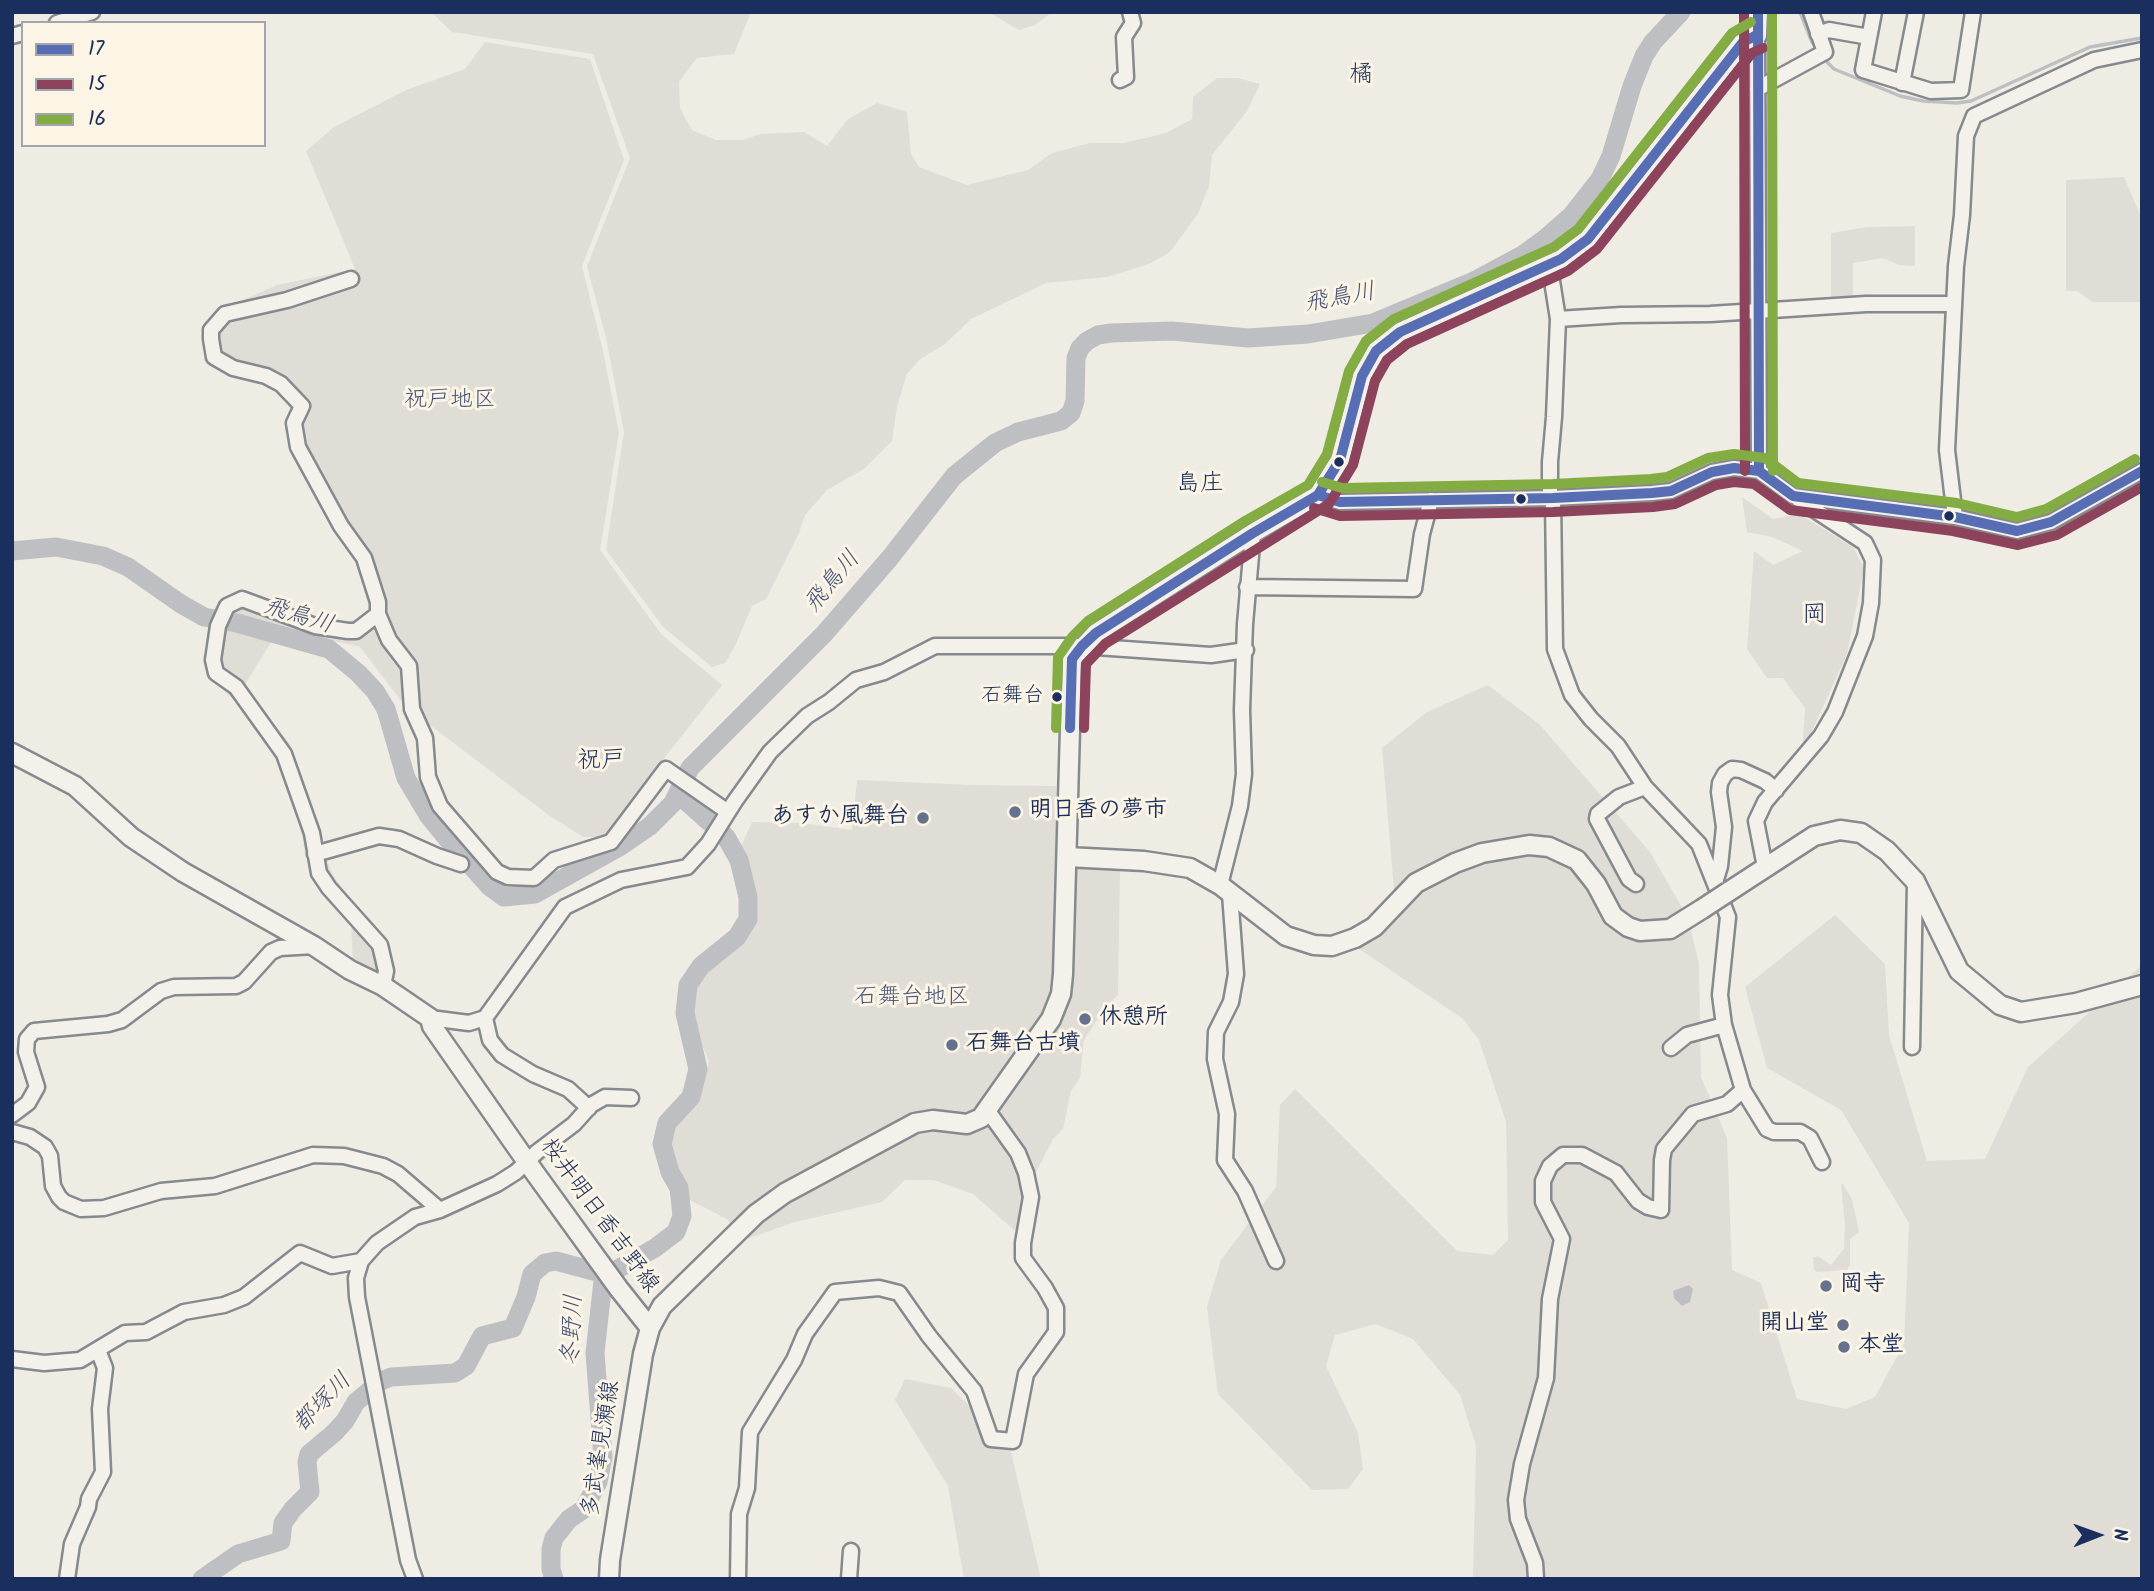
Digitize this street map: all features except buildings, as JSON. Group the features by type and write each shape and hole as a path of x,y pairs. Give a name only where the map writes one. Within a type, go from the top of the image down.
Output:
{"main road":[{"path":"988,1111 1017,1065 1047,1026 1058,1003 1063,974 1072,659 1096,633 1318,495 1340,460 1362,376 1376,351 1400,332 1561,259 1588,239 1743,42 1757,35 1758,12"},
{"name":"桜井明日香吉野線","path":"12,753 75,786 131,837 183,872 383,986 430,1018 432,1026 527,1161 650,1328 672,1294 756,1214 785,1193 915,1122 933,1119 967,1124 981,1118 988,1111"},
{"path":"1067,857 1190,868 1225,890 1286,936 1314,945 1332,946 1355,938 1374,927 1416,883 1445,868 1482,853 1530,845 1549,847 1577,860 1596,884 1613,916 1628,927 1640,931 1670,929 1702,909 1721,888 1765,867 1814,836 1840,830 1861,833 1887,851 1915,881 1959,971 2000,1005 2021,1012 2076,1003 2142,985"},
{"name":"多武峯見瀬線","path":"609,1579 641,1363 650,1328"}],"street":[{"path":"63,21 92,12"},
{"path":"1120,80 1126,76 1124,37 1133,23 1130,12"},
{"path":"1757,89 1821,55 1811,12"},
{"path":"1874,12 1863,70 1931,91 1961,90 1973,12"},
{"path":"1902,83 1916,12"},
{"path":"1818,34 1829,30 1870,37"},
{"path":"1757,35 1759,471"},
{"path":"1955,516 1947,450 1966,136 1974,116 2094,60 2142,50"},
{"path":"1548,265 1558,320 1554,417 1549,462 1555,649 1572,695 1618,746 1645,786 1699,844 1721,888"},
{"path":"351,279 287,300 225,314 211,330 214,357 233,368 266,376 281,384 302,406 293,423 298,447 341,526 364,558 378,602 378,614 389,640 409,666 412,709 425,738 428,777 440,806 496,872 508,877 534,878 554,860 611,842 666,769 728,813"},
{"path":"1558,320 1621,315 1793,310 1866,303 1954,304"},
{"path":"1318,495 1340,502 1551,498 1671,491 1712,472 1734,468 1759,471 1865,543 1872,555 1872,581 1865,636 1835,712 1821,736 1766,802 1756,821 1765,867"},
{"path":"1793,496 1955,516 2017,531 2051,522 2142,471"},
{"path":"1247,587 1414,589 1430,500"},
{"path":"1253,533 1247,587 1242,710 1244,774 1225,890 1236,974 1231,1002 1216,1032 1215,1059 1227,1114 1225,1160 1245,1191 1276,1261"},
{"path":"378,614 356,631 348,631 315,625 242,599 227,606 218,626 213,660 216,673 236,687 284,754 309,823 319,873 380,945 386,971 383,986"},
{"path":"430,1018 469,1023 485,1018 565,906 621,880 687,867 708,844 770,752 807,716 856,680 884,672 936,646 1082,646 1211,655 1246,650"},
{"path":"1776,790 1765,781 1741,770 1732,769 1720,783 1724,827 1721,888 1728,916 1720,995 1724,1025 1743,1090 1767,1129 1774,1132 1800,1132 1810,1138 1822,1162"},
{"path":"1636,884 1629,879 1597,820 1598,814 1619,797 1645,786"},
{"path":"315,854 379,836 399,839 461,864"},
{"path":"1912,1048 1915,881"},
{"path":"12,1115 28,1103 37,1087 26,1052 27,1039 34,1031 108,1024 122,1020 161,991 174,987 236,986 244,982 271,952 280,948 314,946"},
{"path":"485,1018 490,1040 502,1055 533,1074 568,1089 589,1108"},
{"path":"1671,1048 1687,1035 1724,1025"},
{"path":"1536,1579 1535,1563 1518,1519 1516,1500 1522,1464 1546,1378 1550,1299 1562,1240 1543,1202 1543,1181 1550,1166 1563,1155 1582,1155 1616,1173 1639,1201 1648,1207 1661,1210 1664,1149 1693,1114 1727,1104 1743,1090"},
{"path":"415,1579 405,1546 357,1297 356,1278 361,1261 377,1243 415,1217 440,1210 497,1184 605,1097 631,1098"},
{"path":"737,1579 739,1514 747,1488 750,1432 794,1360 805,1334 835,1292 879,1288 898,1293 974,1391 991,1439 1013,1441 1026,1374 1056,1332 1056,1308 1045,1287 1023,1258 1031,1197 1026,1173 1018,1153 988,1111"},
{"path":"12,1132 30,1137 45,1147 50,1156 53,1186 59,1197 81,1209 103,1208 161,1191 215,1186 296,1160 323,1155 344,1156 383,1166 398,1174 440,1210"},
{"path":"12,1359 44,1363 80,1360 125,1333 146,1332 184,1312 224,1306 244,1297 300,1254 332,1266 361,1261"},
{"path":"67,1579 72,1544 89,1499 103,1472 100,1409 105,1368 98,1350"},
{"path":"849,1579 851,1551"},
{"path":"610,1560 615,1579"}],"green space":[{"path":"431,12 751,12 734,54 697,58 679,82 680,108 692,130 716,140 743,140 760,134 804,132 827,146 848,119 877,103 907,112 911,154 919,167 967,185 1028,170 1052,153 1090,143 1124,143 1166,133 1192,119 1193,97 1217,78 1238,78 1260,84 1247,111 1212,155 1209,186 1198,214 1170,252 1149,264 1107,277 1046,283 971,319 945,344 920,359 907,374 897,406 892,441 864,469 827,490 805,515 799,533 766,599 752,606 725,663 712,667 663,627 606,550 624,432 606,338 587,266 630,158 593,54 452,32"},
{"path":"988,12 1052,12 1035,25 1019,30"},
{"name":"祝戸地区","path":"485,42 590,59 624,160 582,266 603,351 619,433 600,550 662,635 722,685 654,771 609,837 583,837 550,816 406,707 360,647 280,628 244,686 289,743 332,874 380,940 388,959 375,975 353,966 351,923 327,895 305,854 300,822 280,763 250,715 208,676 207,655 221,600 239,592 341,624 369,615 370,596 360,565 289,442 291,405 275,390 223,369 207,354 220,310 277,285 355,269 306,151 334,127 406,90 465,69"},
{"path":"2124,177 2142,219 2142,302 2093,302 2077,291 2066,291 2066,180"},
{"path":"1915,226 1915,266 1899,265 1883,258 1853,263 1853,299 1831,300 1831,233 1868,227"},
{"path":"1742,497 1773,519 1799,514 1853,547 1864,568 1847,654 1802,753 1805,708 1783,678 1767,678 1747,649 1754,551 1773,565 1803,551 1772,537 1747,532"},
{"path":"1488,685 1540,725 1650,852 1688,918 1699,964 1701,1077 1727,1138 1732,1270 1761,1283 1797,1399 1846,1409 1875,1397 1904,1344 1909,1223 1841,1110 1767,1068 1745,987 1835,915 1885,964 1889,1035 1927,1161 1985,1159 2028,1067 2142,965 2142,1579 1473,1579 1476,1446 1460,1395 1413,1339 1376,1324 1335,1335 1326,1366 1358,1433 1363,1469 1348,1489 1312,1490 1218,1394 1207,1307 1221,1260 1276,1187 1280,1105 1295,1089 1457,1251 1493,1255 1508,1240 1506,1122 1479,1040 1463,1019 1359,949 1395,902 1382,748 1427,712"},
{"name":"石舞台地区","path":"857,780 1056,786 1058,861 1120,868 1118,995 1103,1011 1084,1040 1080,1078 1071,1091 1063,1129 1053,1139 1032,1180 1021,1236 973,1194 933,1180 905,1180 882,1202 795,1222 744,1240 727,1219 688,1199 683,1180 668,1151 668,1129 686,1112 703,1085 709,1061 696,1032 691,1010 693,985 704,970 740,942 753,923 755,901 751,875 739,851 752,822 800,823 852,830"},
{"path":"1841,1184 1852,1199 1859,1232 1850,1239 1850,1265 1847,1270 1816,1272 1813,1258 1818,1256 1831,1265 1844,1249 1845,1225"},
{"path":"905,1379 951,1388 1009,1444 1041,1579 964,1579 948,1486 895,1400"}],"shaded area":[{"path":"1689,1285 1693,1289 1690,1302 1682,1306 1674,1298 1673,1291"}],"waterway":[{"name":"飛鳥川","path":"12,551 56,547 103,556 128,567 204,617 237,623 329,649 375,691 386,709 406,778 428,815 449,841 489,886 504,897 535,894 621,846 650,826 673,803 690,768 824,634 889,559 954,476 995,443 1018,432 1061,421 1071,413 1075,401 1076,358 1087,341 1098,335 1111,333 1172,331 1248,338 1308,334 1373,323 1474,281 1524,254 1571,216 1600,179 1611,156 1644,56 1653,42 1681,12"},
{"path":"1800,12 1818,51"},
{"path":"1823,58 1834,69 1900,96 1923,101 1957,103 1971,101 2090,47 2142,38"},
{"name":"冬野川","path":"554,1579 551,1569 554,1538 569,1519 584,1509 598,1482 603,1457 595,1353 603,1281 676,1232 682,1216 679,1188 670,1172 662,1144 667,1123 691,1097 698,1069 685,1013 688,985 701,966 737,937 748,919 748,897 739,860 726,837 679,795"},
{"name":"都塚川","path":"202,1579 238,1554 281,1541 283,1523 310,1492 307,1462 309,1454 334,1433 356,1402 381,1381 391,1377 455,1373 466,1366 482,1336 513,1328 532,1274 545,1263 556,1261 601,1273 616,1270"}],"transit line":[{"name":"15","path":"1744,14 1745,471"},
{"name":"17","path":"1758,14 1759,471"},
{"name":"16","path":"1772,14 1773,471"},
{"name":"16","path":"1056,728 1058,657 1072,637 1088,621 1245,521 1308,485 1327,454 1349,371 1366,341 1394,319 1554,247 1578,229 1732,33 1751,22"},
{"name":"17","path":"1070,728 1072,659 1082,646 1096,633 1318,495 1340,460 1362,376 1376,351 1400,332 1561,259 1588,239 1743,42 1757,35"},
{"name":"15","path":"1084,728 1086,664 1105,644 1329,504 1353,465 1375,381 1387,360 1407,344 1568,271 1597,249 1752,53 1763,48"},
{"name":"16","path":"1322,482 1342,488 1553,484 1651,479 1667,477 1708,458 1734,454 1765,458 1798,483 1957,503 2017,517 2046,509 2135,459"},
{"name":"17","path":"1318,495 1340,502 1553,498 1652,493 1671,491 1712,472 1734,468 1759,471 1793,496 1955,517 2017,531 2051,522 2142,471"},
{"name":"15","path":"1314,508 1340,516 1553,512 1653,507 1675,504 1716,485 1734,482 1754,484 1790,510 1953,531 2018,545 2057,535 2142,487"}],"place":[{"name":"石舞台","path":"1057,697"},
{"name":"明日香の夢市","path":"1015,812"},
{"name":"あすか風舞台","path":"923,818"},
{"name":"休憩所","path":"1085,1019"},
{"name":"石舞台古墳","path":"952,1045"},
{"name":"岡寺","path":"1826,1286"},
{"name":"開山堂","path":"1843,1325"},
{"name":"本堂","path":"1844,1347"}],"district":[{"name":"橘","path":"1361,77"},
{"name":"島庄","path":"1200,486"},
{"name":"岡","path":"1814,617"},
{"name":"祝戸","path":"601,763"}]}
